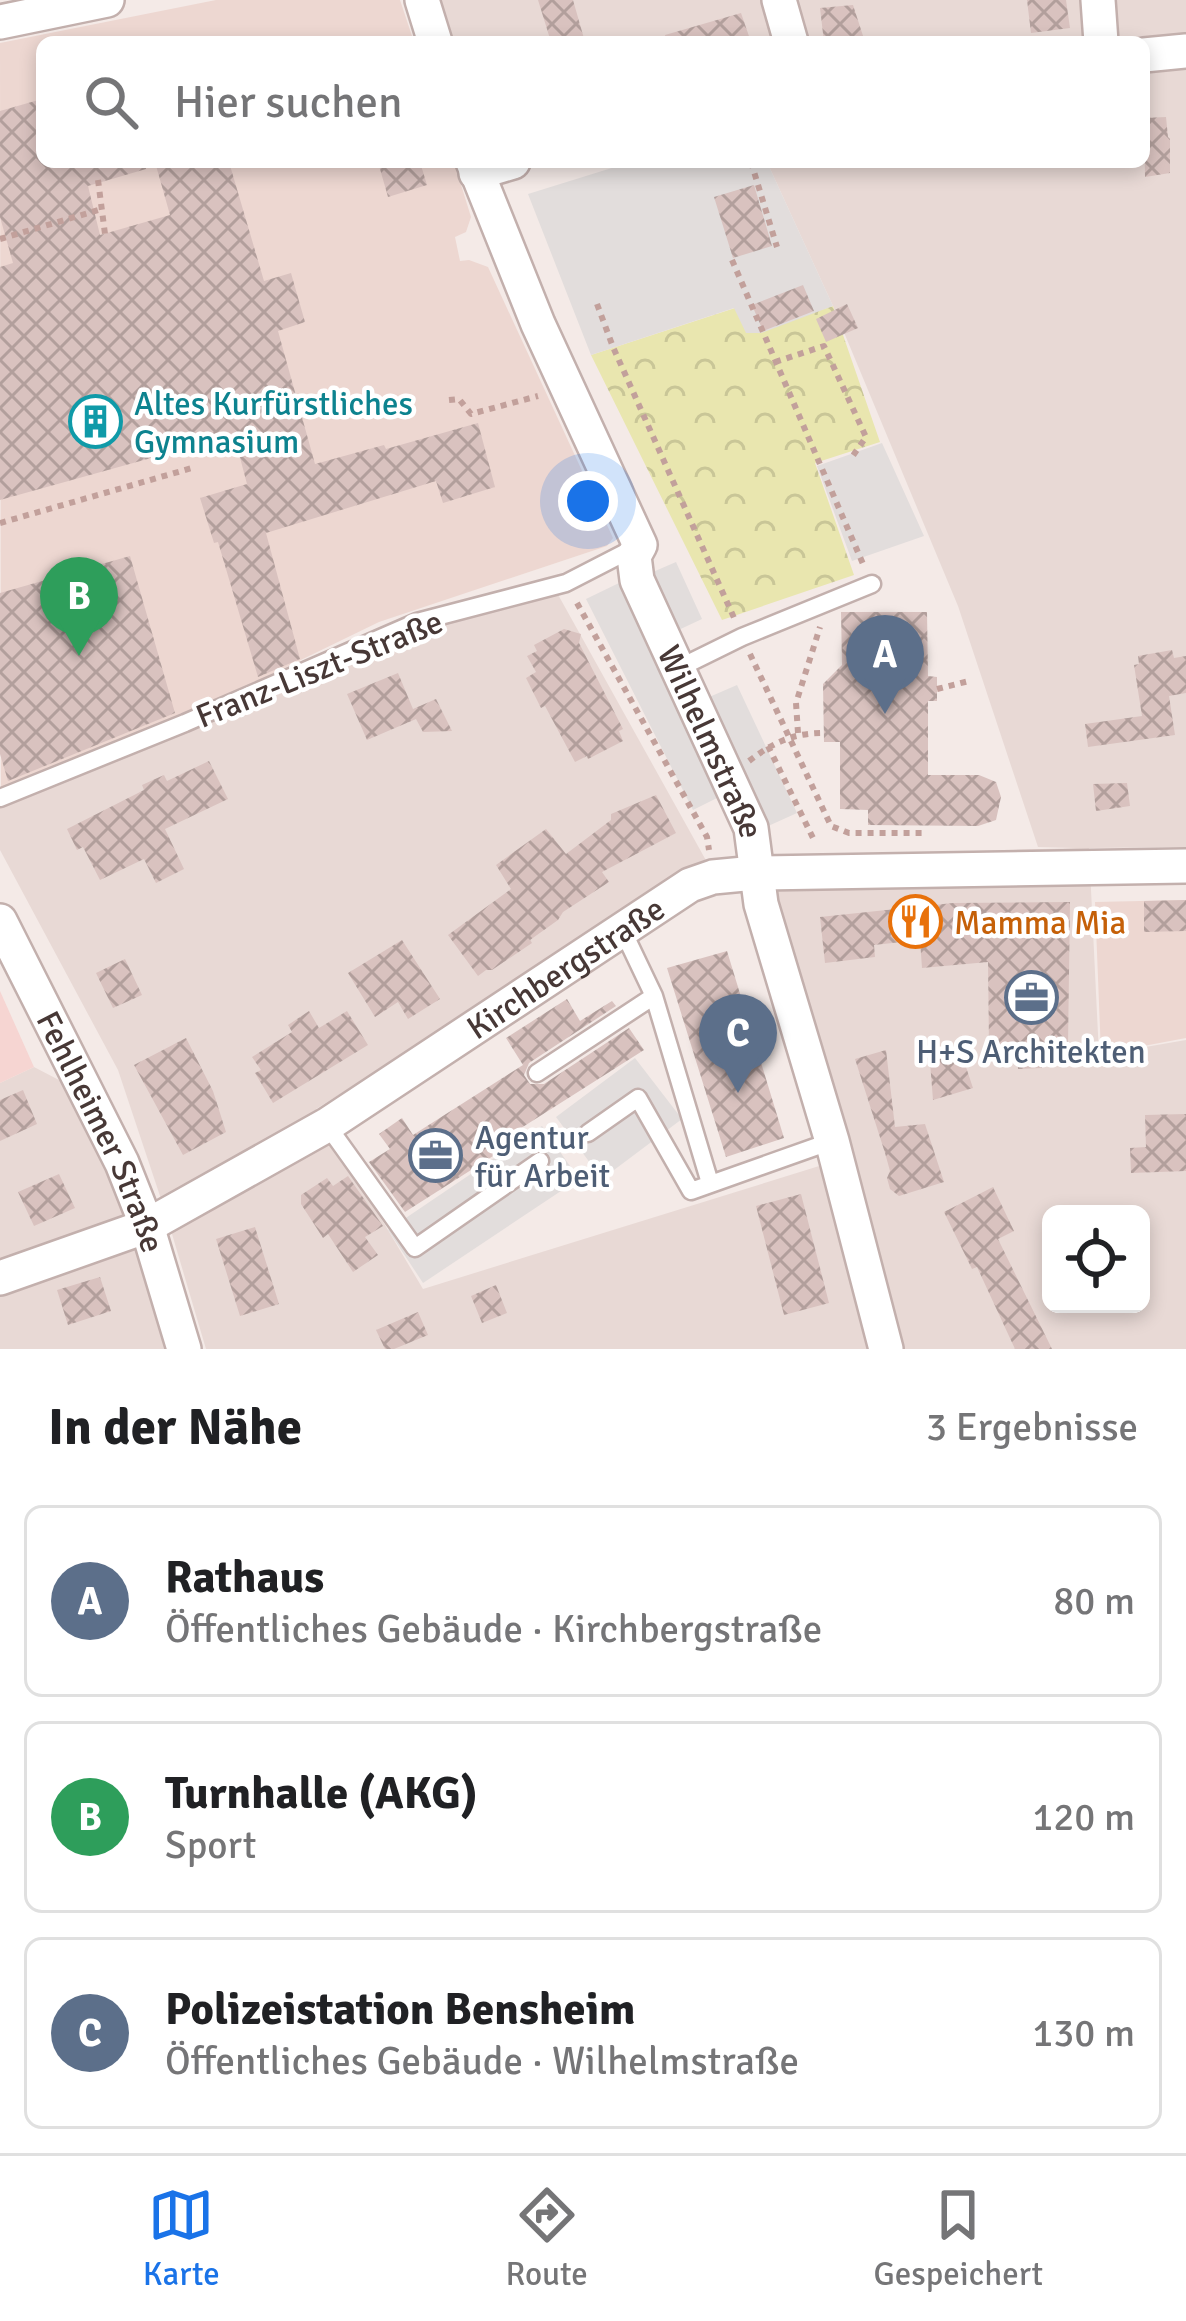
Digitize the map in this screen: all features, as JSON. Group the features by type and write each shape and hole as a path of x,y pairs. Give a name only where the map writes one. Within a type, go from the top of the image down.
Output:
{"street":[{"path":"0,22 107,0"},
{"path":"422,0 433,36"},
{"path":"778,0 789,36"},
{"path":"1098,0 1101,36"},
{"path":"1150,54 1186,51"},
{"name":"Wilhelmstraße","path":"474,168 538,324 640,545 634,556 637,580 751,828 761,904 832,1141 886,1349"},
{"name":"Kirchbergstraße","path":"0,1278 147,1226 327,1125 690,885 713,877 1186,866"},
{"name":"Fehlheimer Straße","path":"0,921 18,974 122,1163 147,1226 184,1349"}],"lane":[{"name":"Franz-Liszt-Straße","path":"0,798 417,622 566,583 640,545"},
{"path":"677,669 872,584"},
{"path":"622,931 654,996 710,1184"},
{"path":"537,1073 654,996"},
{"path":"588,1133 638,1098 691,1190 832,1141"},
{"path":"327,1125 415,1248 540,1161"}],"path":[{"path":"753,168 777,247"},
{"path":"98,180 105,234"},
{"path":"0,239 102,209"},
{"path":"732,260 872,584"},
{"path":"597,304 742,637 831,826 849,833 925,833"},
{"path":"775,362 824,346 866,437 852,458"},
{"path":"448,400 459,399 471,414 547,394"},
{"path":"0,523 192,468"},
{"path":"566,583 707,837 713,877"},
{"path":"798,734 796,704 828,601"},
{"path":"937,689 968,681"},
{"path":"820,873 819,849 769,745 798,734 824,734"}],"shaded area":[{"name":"Altes Kurfürstliches Gymnasium","path":"216,0 400,0 412,36 36,36 36,168 456,168 471,217 466,232 455,237 460,261 488,267 613,538 607,546 379,622 177,720 11,791 1,788 0,43"},
{"path":"434,0 1186,0 1186,847 1089,848 1099,1055 1186,1040 1186,1349 206,1349 118,1070 0,850 0,805 415,629 551,582 708,864 316,1109 423,1289 845,1158 852,1176 768,865 836,855 1076,848 1038,847 958,606 833,306 770,168 1150,168 1150,36 443,36"},
{"path":"612,168 770,168 833,306 761,333 746,333 734,308 591,355 528,194"},
{"path":"882,443 924,536 852,561 817,466"},
{"path":"676,562 702,619 672,633 646,575"},
{"path":"619,583 725,794 693,810 586,599"},
{"path":"737,685 797,813 766,827 707,698"},
{"path":"1186,900 1186,1038 1101,1054 1095,902"},
{"path":"0,991 34,1067 0,1083"},
{"path":"635,1058 682,1119 602,1179 556,1117"},
{"path":"34,1067 82,1092 177,1349 0,1349 0,1083"},
{"path":"542,1126 579,1179 423,1283 388,1230"}],"green space":[{"path":"833,306 880,442 815,463 854,575 722,620 591,355 735,308 747,333"}],"building":[{"path":"538,0 573,0 583,36 549,36"},
{"path":"1027,0 1066,0 1070,28 1031,33"},
{"path":"853,5 863,36 823,36 820,8"},
{"path":"741,13 749,36 665,36"},
{"name":"Altes Kurfürstliches Gymnasium","path":"36,101 36,168 146,168 88,186 100,235 170,215 157,168 231,168 264,281 291,273 305,322 278,331 315,464 478,423 495,487 443,503 436,481 266,533 300,659 258,677 200,498 247,484 234,435 0,500 0,267 13,263 0,217 0,111"},
{"path":"1166,117 1170,173 1145,177 1145,168 1150,168 1150,118"},
{"path":"380,168 422,168 427,185 388,197"},
{"path":"754,185 772,246 733,258 714,197"},
{"path":"803,285 814,311 763,331 752,305"},
{"path":"847,304 858,328 826,342 816,319"},
{"path":"130,556 175,713 8,781 0,754 0,593"},
{"path":"841,612 927,612 928,676 937,677 937,701 928,701 928,775 979,775 996,782 1001,797 996,820 978,826 868,825 868,810 840,809 840,742 824,742 823,684 842,665"},
{"path":"564,629 581,634 579,643 623,729 619,731 623,741 575,762 526,678 536,672 527,656 537,651 534,645"},
{"path":"1172,650 1174,658 1186,656 1186,693 1169,696 1175,735 1088,747 1085,724 1142,716 1134,665 1139,664 1138,656"},
{"path":"398,673 413,709 436,699 452,731 423,732 416,719 367,740 347,694"},
{"path":"209,761 228,799 165,829 184,869 156,883 144,859 100,880 83,847 77,850 67,829 144,790 142,785 164,775 167,781"},
{"path":"1127,783 1130,806 1096,811 1093,784"},
{"path":"656,795 676,833 602,872 609,882 563,912 532,943 478,976 448,935 511,889 496,865 546,829 566,854 611,820 611,814"},
{"path":"1186,900 1186,931 1144,932 1144,901"},
{"path":"1070,902 1068,1046 1048,1046 1042,1052 1042,1068 1018,1069 1017,1046 989,1047 988,962 922,968 920,940 874,945 875,957 825,963 820,917 953,903"},
{"path":"402,940 440,999 408,1019 398,1002 375,1017 348,973"},
{"path":"727,951 784,1138 726,1157 667,968"},
{"path":"125,959 142,995 113,1008 96,973"},
{"path":"567,999 580,1021 612,1001 616,1006 529,1063 524,1075 530,1084 544,1084 629,1028 644,1050 518,1130 523,1137 405,1212 369,1162 390,1149 379,1134 402,1118 413,1135 523,1065 506,1038"},
{"path":"309,1011 319,1028 347,1011 368,1045 273,1103 255,1073 261,1070 252,1057 292,1032 288,1025"},
{"path":"186,1038 213,1091 226,1132 183,1155 134,1065"},
{"path":"886,1050 895,1127 925,1124 944,1182 899,1196 890,1189 890,1171 855,1059"},
{"path":"961,1052 973,1088 933,1100 930,1062"},
{"path":"23,1090 37,1124 0,1141 0,1100"},
{"path":"1186,1114 1186,1171 1131,1173 1130,1148 1146,1147 1145,1115"},
{"path":"59,1174 75,1208 34,1226 18,1192"},
{"path":"348,1176 383,1226 365,1237 378,1255 353,1272 301,1204 301,1195 327,1178 333,1186"},
{"path":"993,1187 1014,1231 998,1239 1052,1349 1015,1349 977,1267 972,1269 944,1212"},
{"path":"801,1194 829,1303 784,1315 756,1206"},
{"path":"255,1227 279,1304 240,1316 216,1239"},
{"path":"100,1277 111,1311 68,1325 57,1290"},
{"path":"496,1285 507,1313 482,1323 471,1296"},
{"path":"418,1312 428,1335 385,1349 376,1330"}],"place":[{"name":"Altes Kurfürstliches Gymnasium","path":"95,422"},
{"name":"Turnhalle (AKG)","path":"79,656"},
{"name":"Rathaus","path":"885,714"},
{"name":"Mamma Mia","path":"915,922"},
{"name":"H+S Architekten","path":"1031,997"},
{"name":"Polizeistation Bensheim","path":"738,1093"},
{"name":"Agentur für Arbeit","path":"436,1156"}]}
